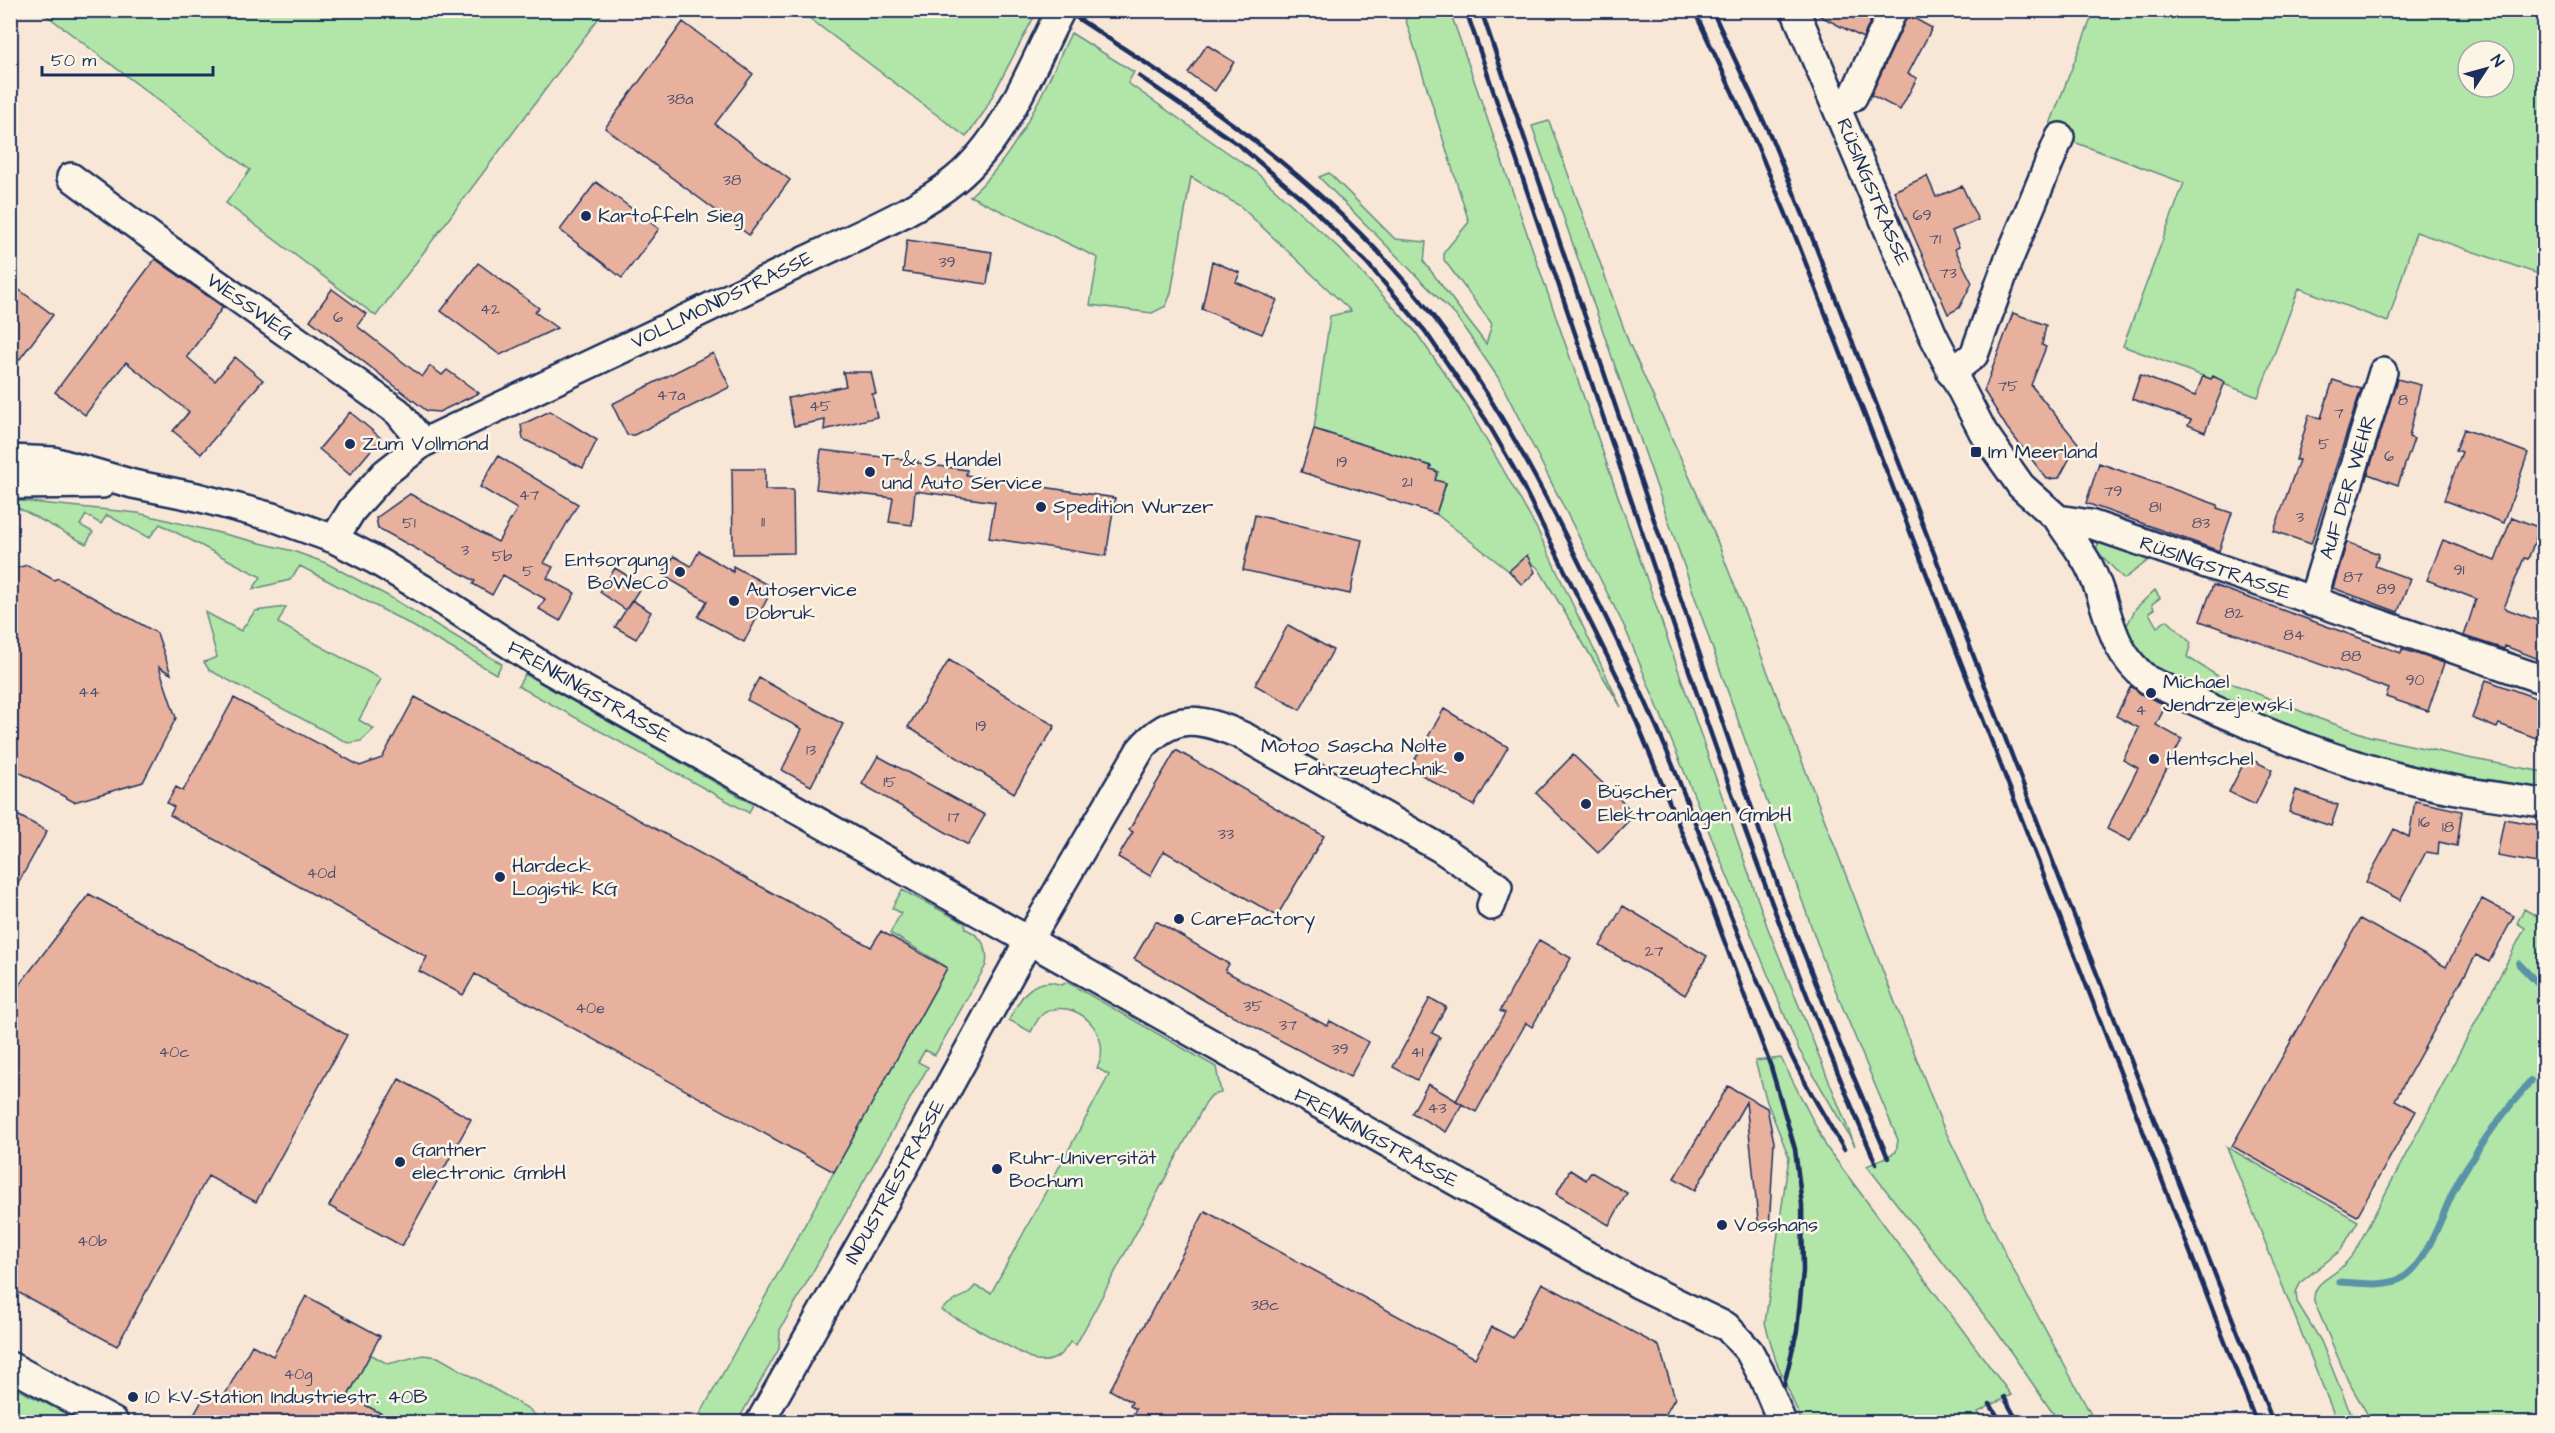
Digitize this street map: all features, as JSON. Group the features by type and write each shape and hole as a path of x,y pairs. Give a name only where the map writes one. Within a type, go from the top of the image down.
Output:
{"street":[{"name":"VOLLMONDSTRASSE","path":"334,539 352,510 385,473 423,443 742,292 920,203 957,179 991,142 1061,10"},
{"name":"RÜSINGSTRASSE","path":"1795,10 1951,373 1993,449 2021,486 2058,519 2090,524 2544,680"},
{"path":"1837,106 1853,97 1893,10"},
{"path":"1951,373 1974,355 2008,261 2060,138"},
{"name":"WESSWEG","path":"71,177 398,412 423,443"},
{"name":"AUF DER WEHR","path":"2312,602 2383,372"},
{"name":"FRENKINGSTRASSE","path":"16,456 52,461 133,484 197,497 276,518 334,539 375,560 549,670 1029,940 1303,1098 1638,1284 1727,1327 1749,1351 1764,1379 1782,1422"},
{"name":"FRENKINGSTRASSE","path":"10,485 133,484"},
{"path":"2058,519 2090,567 2121,651 2132,667 2148,680 2263,731 2387,774 2484,795 2544,803"},
{"path":"1029,940 1140,750 1150,738 1165,727 1185,720 1217,724 1245,737 1440,848 1498,887 1491,906"},
{"name":"INDUSTRIESTRASSE","path":"760,1422 905,1166 1029,940"},
{"path":"10,1366 114,1422"}],"green space":[{"path":"41,11 604,11 376,316 226,203 250,170"},
{"path":"800,11 1037,11 984,112 966,137"},
{"path":"1403,11 1450,11 1767,926 1855,1146 1799,1050 1625,628 1499,379 1456,316 1319,177 1329,173 1395,239 1426,242 1424,262 1486,344 1492,324 1444,260 1444,252 1469,222"},
{"path":"2094,11 2544,11 2544,276 2416,232 2388,322 2299,288 2258,397 2123,346 2184,183 2047,132"},
{"path":"1071,33 1134,72 1128,83 1257,173 1340,249 1415,331 1464,401 1537,529 1621,707 1539,569 1525,557 1509,571 1436,514 1446,484 1435,480 1437,471 1430,469 1431,466 1314,429 1330,316 1351,311 1240,206 1191,177 1171,293 1166,306 1152,313 1090,305 1098,258 970,196 987,180 1016,141 1040,98"},
{"path":"1549,121 1629,343 1711,525 1941,1122 2018,1279 2095,1422 2059,1422 1995,1329 1867,1166 1896,1152 1898,1140 1825,965 1532,126"},
{"path":"11,500 138,513 293,551 326,563 388,596 502,664 496,674 404,621 300,566 290,580 253,589 261,577 160,524 149,538 107,515 101,524 86,515 80,525 93,532 86,544 11,504"},
{"path":"2104,542 2150,559 2124,579 2096,550 2098,544"},
{"path":"2155,590 2160,598 2152,604 2154,609 2149,613 2157,627 2167,620 2191,643 2187,657 2224,680 2369,736 2544,772 2544,790 2428,769 2342,746 2252,712 2151,665 2139,657 2124,631 2136,608"},
{"path":"286,607 278,623 381,679 359,720 374,729 361,741 348,743 209,670 204,662 217,657 205,612 241,631 255,611"},
{"path":"525,674 753,804 749,813 518,686"},
{"path":"902,890 965,923 966,929 983,943 987,959 986,965 935,1055 925,1050 918,1062 928,1067 780,1330 779,1349 737,1422 696,1422 947,967 890,933 901,913 892,908"},
{"path":"2524,909 2544,920 2544,1422 2372,1422 2348,1381 2314,1301 2314,1295 2318,1286 2342,1267 2354,1253 2525,928 2517,923"},
{"path":"1051,982 1062,985 1067,982 1216,1067 1221,1093 1212,1095 1206,1102 1076,1345 1070,1342 1064,1351 1052,1360 1036,1361 941,1310 967,1294 975,1286 991,1293 1109,1075 1097,1068 1101,1055 1101,1043 1096,1031 1089,1021 1079,1014 1068,1009 1056,1009 1044,1013 1031,1032 1009,1020 1020,1000 1030,989 1036,985"},
{"path":"1781,1058 1827,1148 2011,1395 1978,1412 1982,1422 1802,1422 1776,1361 1765,1323 1789,1157 1767,1102 1755,1061"},
{"path":"2227,1147 2358,1221 2341,1250 2301,1282 2296,1292 2297,1302 2321,1341 2349,1410 2357,1422 2337,1422"},
{"path":"370,1354 388,1364 423,1355 438,1357 529,1409 542,1422 397,1422 348,1396"},
{"path":"11,1386 83,1422 17,1422 11,1419"}],"building":[{"path":"1812,10 1875,10 1863,38"},
{"path":"1908,15 1932,28 1908,74 1917,78 1900,110 1871,95"},
{"path":"683,22 753,74 715,124 790,180 749,235 605,128"},
{"path":"1207,45 1234,62 1215,91 1188,73"},
{"path":"1927,176 1936,197 1962,186 1978,220 1952,231 1959,247 1955,249 1972,283 1959,308 1948,314 1894,191"},
{"path":"596,182 659,229 622,278 560,230"},
{"path":"907,240 992,252 987,284 903,272"},
{"path":"155,259 223,307 187,357 215,381 235,357 263,380 201,454 173,431 189,412 126,362 85,415 55,392"},
{"path":"1212,261 1240,273 1236,282 1277,300 1262,334 1202,309"},
{"path":"478,263 539,308 535,312 557,328 500,355 441,311"},
{"path":"10,283 53,315 10,372"},
{"path":"332,289 366,314 357,326 422,377 430,366 442,375 447,370 479,393 439,412 427,411 310,320"},
{"path":"2013,313 2046,325 2042,345 2046,347 2031,385 2078,443 2059,478 2047,479 2007,428 1984,391"},
{"path":"713,353 730,387 634,435 627,435 612,404"},
{"path":"843,372 871,372 876,394 872,394 877,417 824,430 825,420 794,426 788,398 846,386"},
{"path":"2140,375 2195,396 2203,376 2211,379 2213,376 2225,382 2205,432 2188,425 2191,420 2132,399"},
{"path":"2397,379 2421,385 2409,437 2414,439 2398,485 2368,474"},
{"path":"2333,380 2361,389 2311,544 2274,531 2299,460 2296,460 2309,415 2321,418"},
{"path":"550,411 597,440 583,468 523,439 521,425"},
{"name":"Zum Vollmond","path":"350,412 381,438 350,475 319,449"},
{"path":"1314,429 1431,466 1430,469 1438,472 1435,480 1446,483 1436,514 1301,472"},
{"path":"2464,429 2528,453 2504,523 2444,500 2462,452 2456,450"},
{"path":"821,450 918,461 917,463 967,470 966,475 1115,498 1106,556 989,538 995,502 915,491 912,525 889,522 893,498 816,489"},
{"path":"498,456 578,504 544,563 553,567 547,578 575,593 560,621 539,609 545,599 503,575 492,595 473,584 475,581 378,528 376,518 410,494 498,542 517,509 480,487"},
{"path":"2099,463 2218,505 2217,508 2232,513 2219,551 2086,503"},
{"path":"732,469 765,469 765,490 793,490 794,553 733,554"},
{"path":"1255,515 1362,540 1350,594 1243,570"},
{"path":"2512,517 2540,528 2528,559 2524,558 2504,608 2544,623 2544,661 2505,646 2504,649 2464,636 2476,599 2427,580 2443,540 2495,561"},
{"path":"2347,542 2379,554 2375,566 2410,579 2398,612 2333,588"},
{"path":"699,551 733,572 733,566 773,588 744,642 698,617 707,601 662,575 674,556 691,566"},
{"path":"1527,555 1535,572 1522,585 1509,571"},
{"path":"27,565 54,580 58,578 157,633 171,674 159,667 176,718 143,782 74,802 10,767 10,570"},
{"path":"615,568 642,585 626,610 600,592"},
{"path":"2213,585 2401,653 2402,649 2444,663 2428,711 2386,697 2389,689 2200,621"},
{"path":"632,600 651,612 636,639 615,627"},
{"path":"1288,625 1333,650 1300,710 1255,685"},
{"path":"949,660 1055,726 1014,793 908,727"},
{"path":"759,678 843,724 811,786 782,770 802,729 747,700"},
{"path":"2486,680 2544,701 2544,714 2536,738 2499,724 2497,728 2472,718"},
{"path":"2131,686 2141,694 2166,705 2156,725 2182,739 2130,841 2107,829 2138,768 2123,760 2139,728 2116,716"},
{"name":"Hardeck Logistik KG","path":"415,697 871,947 881,931 947,968 834,1172 475,974 463,995 419,971 427,957 170,815 174,807 167,803 176,787 183,791 234,698 360,766 382,758"},
{"name":"Motoo Sascha Nolte Fahrzeugtechnik","path":"1444,709 1508,747 1474,806 1410,768"},
{"path":"1176,750 1324,836 1277,916 1164,851 1150,876 1118,857 1133,832 1129,830"},
{"name":"Büscher Elektroanlagen GmbH","path":"1573,755 1635,814 1598,853 1536,793"},
{"path":"878,756 985,815 968,845 862,784"},
{"path":"2247,757 2272,770 2255,805 2229,792"},
{"path":"2296,790 2338,805 2331,826 2289,812"},
{"path":"2415,801 2462,811 2457,846 2439,842 2438,854 2426,852 2400,900 2366,882 2394,829 2409,837"},
{"path":"10,811 47,831 10,898"},
{"path":"2504,819 2544,826 2544,864 2497,856"},
{"path":"89,894 347,1035 256,1202 208,1176 117,1346 10,1288 10,997"},
{"path":"2482,899 2514,916 2489,962 2476,955 2395,1100 2416,1111 2357,1216 2232,1146 2360,919 2446,967"},
{"path":"1623,906 1707,956 1685,995 1600,946"},
{"path":"1156,921 1229,964 1225,971 1327,1026 1330,1021 1369,1042 1350,1077 1207,1002 1134,959"},
{"path":"1539,940 1571,958 1532,1027 1526,1023 1476,1112 1456,1101 1505,1013 1500,1011"},
{"path":"1430,998 1446,1007 1432,1033 1440,1037 1417,1080 1393,1067"},
{"name":"Gantner electronic GmbH","path":"399,1079 471,1119 402,1246 329,1206"},
{"path":"1428,1084 1462,1104 1446,1132 1412,1113"},
{"path":"1728,1086 1767,1108 1774,1142 1769,1229 1759,1229 1746,1102 1695,1190 1674,1178"},
{"path":"1570,1170 1586,1180 1591,1172 1627,1193 1609,1225 1556,1194"},
{"path":"1205,1211 1475,1358 1492,1327 1513,1338 1542,1283 1659,1346 1675,1398 1661,1422 1129,1422 1136,1409 1130,1406 1132,1402 1110,1390"},
{"path":"306,1296 380,1336 348,1396 397,1422 190,1422 207,1392 222,1400 252,1345 273,1356"}],"waterway":[{"path":"2519,964 2544,990"},
{"path":"2340,1282 2389,1283 2404,1277 2413,1270 2429,1246 2454,1189 2468,1165 2502,1116 2531,1081"}],"railway":[{"path":"1065,10 1238,128 1318,194 1393,268 1423,303 1477,378 1524,457 1568,539 1612,630 1669,755 1732,920 1776,1023 1804,1080 1844,1149"},
{"path":"1466,10 1727,780 1813,1012 1876,1164"},
{"path":"1481,10 1784,903 1888,1158"},
{"path":"1694,10 1757,145 1796,238 2256,1422"},
{"path":"1712,10 1771,137 1810,232 2060,880 2273,1422"},
{"path":"1139,76 1239,145 1306,202 1368,264 1425,331 1486,420 1516,472 1622,686 1708,897 1771,1067 1795,1149 1802,1205 1803,1271 1797,1331 1775,1422"},
{"path":"2004,1397 2018,1422"},
{"path":"1990,1404 2001,1422"}],"place":[{"name":"Kartoffeln Sieg","path":"586,216"},
{"name":"Zum Vollmond","path":"350,444"},
{"name":"Im Meerland","path":"1976,452"},
{"name":"T & S Handel und Auto Service","path":"870,472"},
{"name":"Spedition Wurzer","path":"1041,507"},
{"name":"Entsorgung BoWeCo","path":"680,572"},
{"name":"Autoservice Dobruk","path":"734,601"},
{"name":"Michael Jendrzejewski","path":"2151,693"},
{"name":"Motoo Sascha Nolte Fahrzeugtechnik","path":"1459,757"},
{"name":"Hentschel","path":"2154,759"},
{"name":"Büscher Elektroanlagen GmbH","path":"1586,804"},
{"name":"Hardeck Logistik KG","path":"500,877"},
{"name":"CareFactory","path":"1179,919"},
{"name":"Gantner electronic GmbH","path":"400,1162"},
{"name":"Ruhr-Universität Bochum","path":"997,1169"},
{"name":"Vosshans","path":"1722,1225"},
{"name":"10 kV-Station Industriestr. 40B","path":"133,1397"}]}
